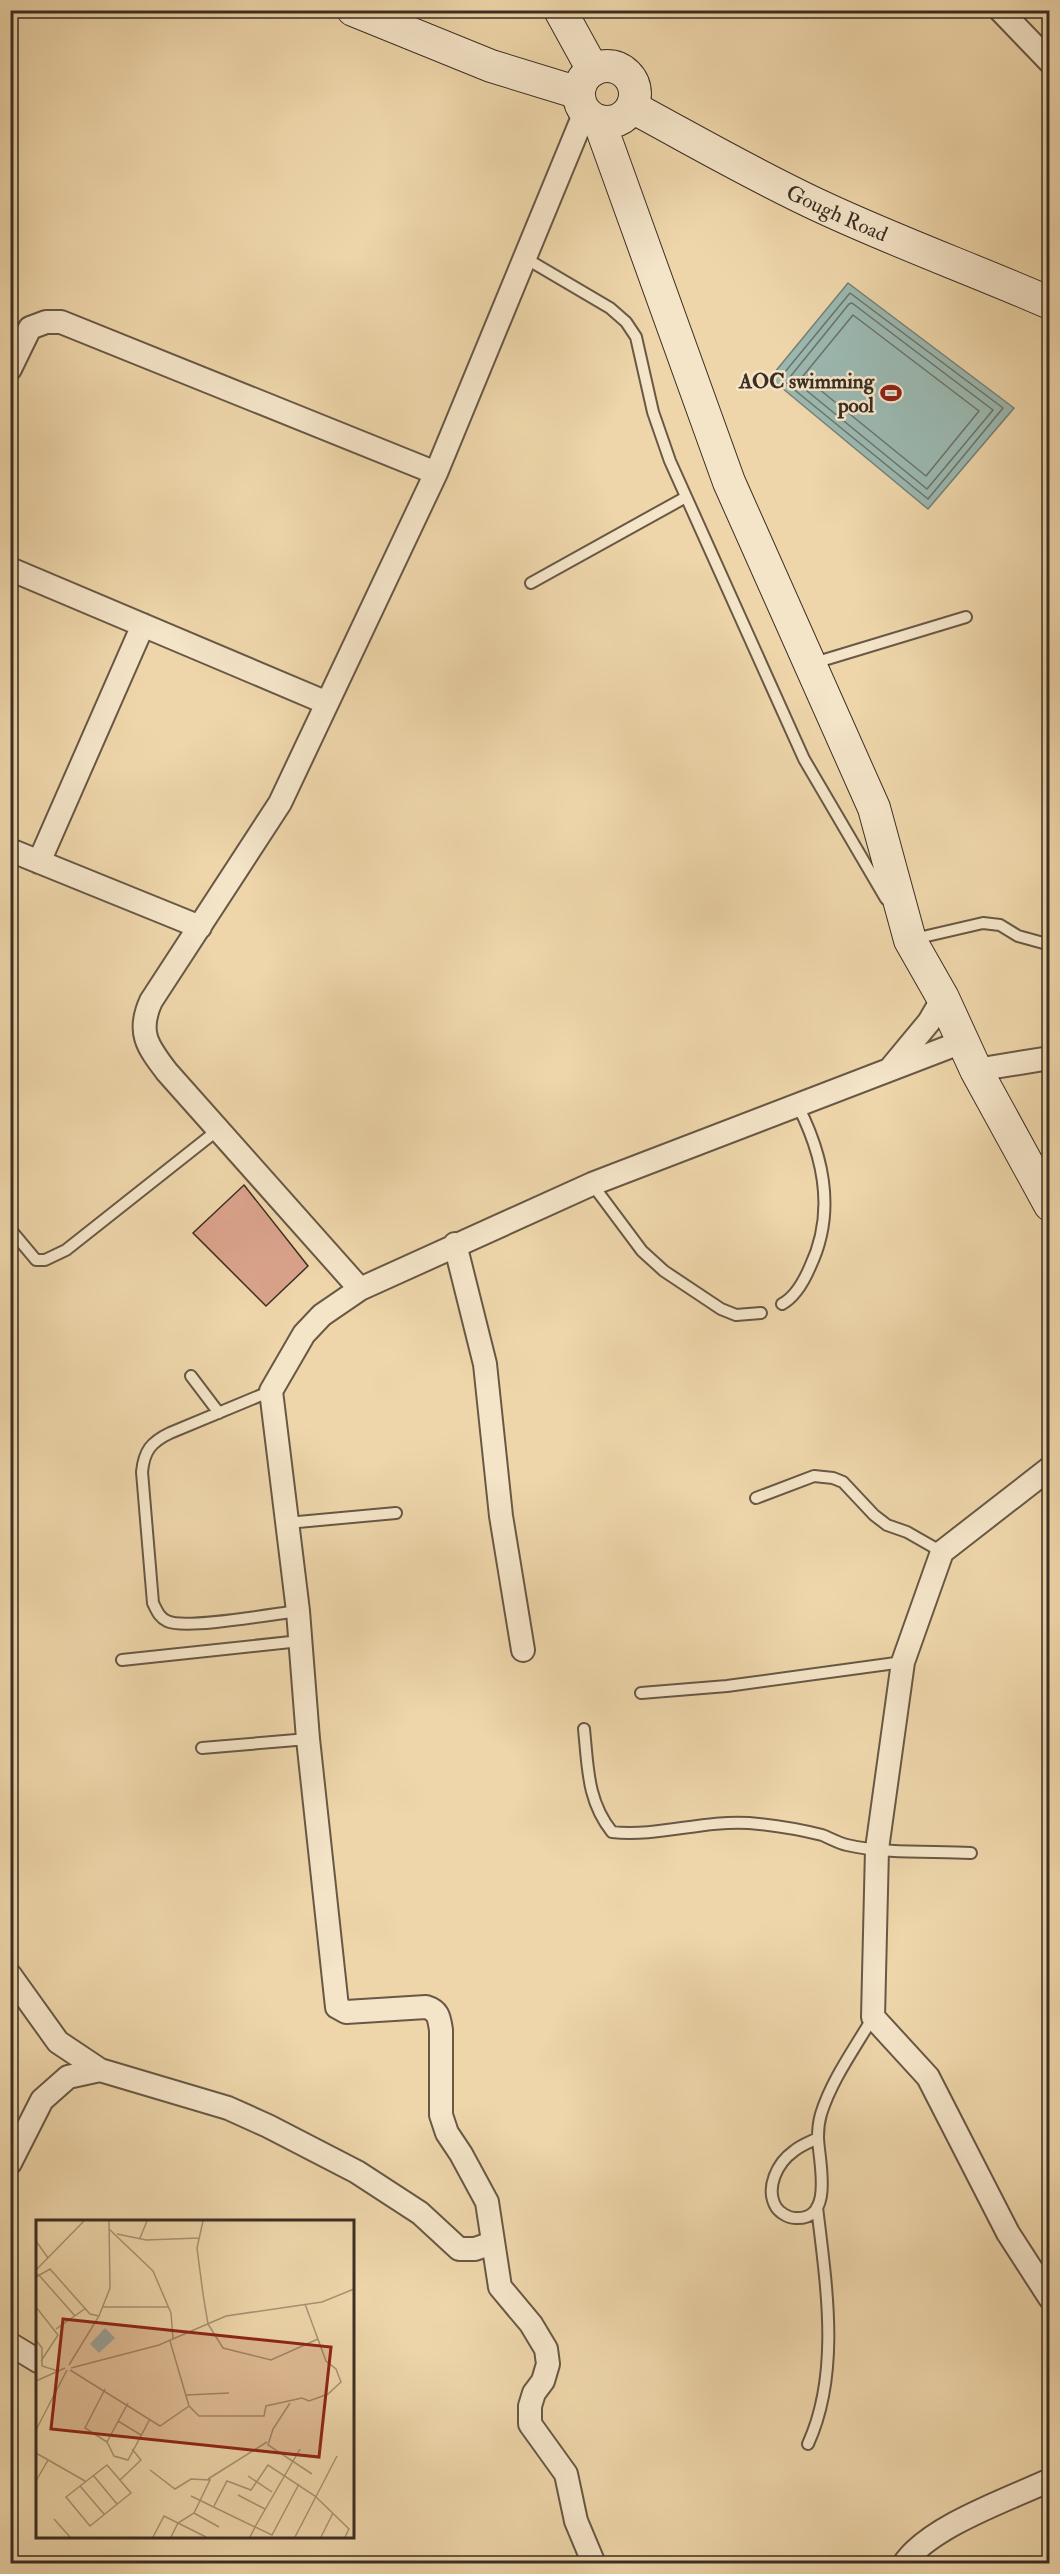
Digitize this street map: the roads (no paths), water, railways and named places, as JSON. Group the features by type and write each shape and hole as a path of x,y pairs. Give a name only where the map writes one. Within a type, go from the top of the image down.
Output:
{"street":[{"path":"353,10 492,66 589,99 607,123 618,120 632,107 635,90 624,71 608,66 589,99 436,474 280,803 151,1001 143,1017 143,1031 152,1053 360,1288"},
{"path":"1000,10 1050,62"},
{"path":"560,11 589,99 729,482 874,808 910,940 943,998 976,1070 1050,1205"},
{"name":"Gough Road","path":"632,107 754,174 819,206 886,237 1050,303"},
{"path":"10,369 30,328 46,322 61,322 436,474"},
{"path":"10,569 327,703"},
{"path":"39,861 143,625"},
{"path":"10,850 105,891 200,927"},
{"path":"889,1070 929,1022 943,998"},
{"path":"594,2564 576,2521 566,2474 530,2424 530,2406 534,2393 543,2381 548,2364 546,2349 531,2324 500,2287 487,2202 462,2154 447,2133 441,2115 441,2030 438,2016 434,2009 426,2007 346,2012 338,2007 308,1739 298,1611 271,1391 304,1334 322,1315 360,1288 592,1184 962,1042"},
{"path":"976,1070 1050,1059"},
{"path":"455,1244 485,1364 501,1516 523,1650"},
{"path":"1050,1468 942,1552 903,1662 877,1849 873,2017 928,2077 1008,2234 1050,2298"},
{"path":"10,1975 58,2042 100,2070 228,2108 268,2126 357,2172 420,2213 459,2249 475,2248 492,2243"},
{"path":"10,2163 42,2100 68,2077 100,2070"},
{"path":"10,2344 36,2360"},
{"path":"904,2564 922,2543 1050,2480"}],"lane":[{"path":"525,258 610,308 626,321 636,337 653,412 670,461 804,759 910,940 983,923 1000,925 1018,936 1047,944"},
{"path":"531,583 686,497"},
{"path":"810,664 966,617"},
{"path":"782,1304 792,1296 806,1276 816,1255 824,1219 822,1170 809,1127 798,1106"},
{"path":"10,1229 36,1260 45,1260 56,1255 98,1227 219,1129"},
{"path":"592,1184 642,1251 664,1271 721,1309 736,1315 760,1313"},
{"path":"191,1376 219,1413"},
{"path":"271,1391 155,1440 148,1448 143,1459 142,1472 153,1603 159,1616 165,1620 187,1625 298,1611"},
{"path":"756,1498 814,1476 833,1478 843,1482 874,1515 887,1525 907,1532 942,1552"},
{"path":"286,1523 396,1513"},
{"path":"122,1660 300,1641"},
{"path":"641,1694 727,1686 903,1662"},
{"path":"584,1729 592,1796 599,1817 612,1832 626,1834 714,1822 750,1823 823,1836 846,1845 877,1849 971,1853"},
{"path":"202,1748 308,1739"},
{"path":"808,2444 823,2402 827,2369 825,2291 817,2207 823,2191 818,2138 821,2115 839,2073 873,2017"},
{"path":"817,2207 808,2215 795,2218 779,2212 772,2200 771,2186 777,2170 793,2151 818,2138"}],"water":[{"name":"AOC swimming pool","path":"848,283 1014,408 928,509 770,378"}],"place":[{"name":"AOC swimming pool","path":"891,393"}]}
